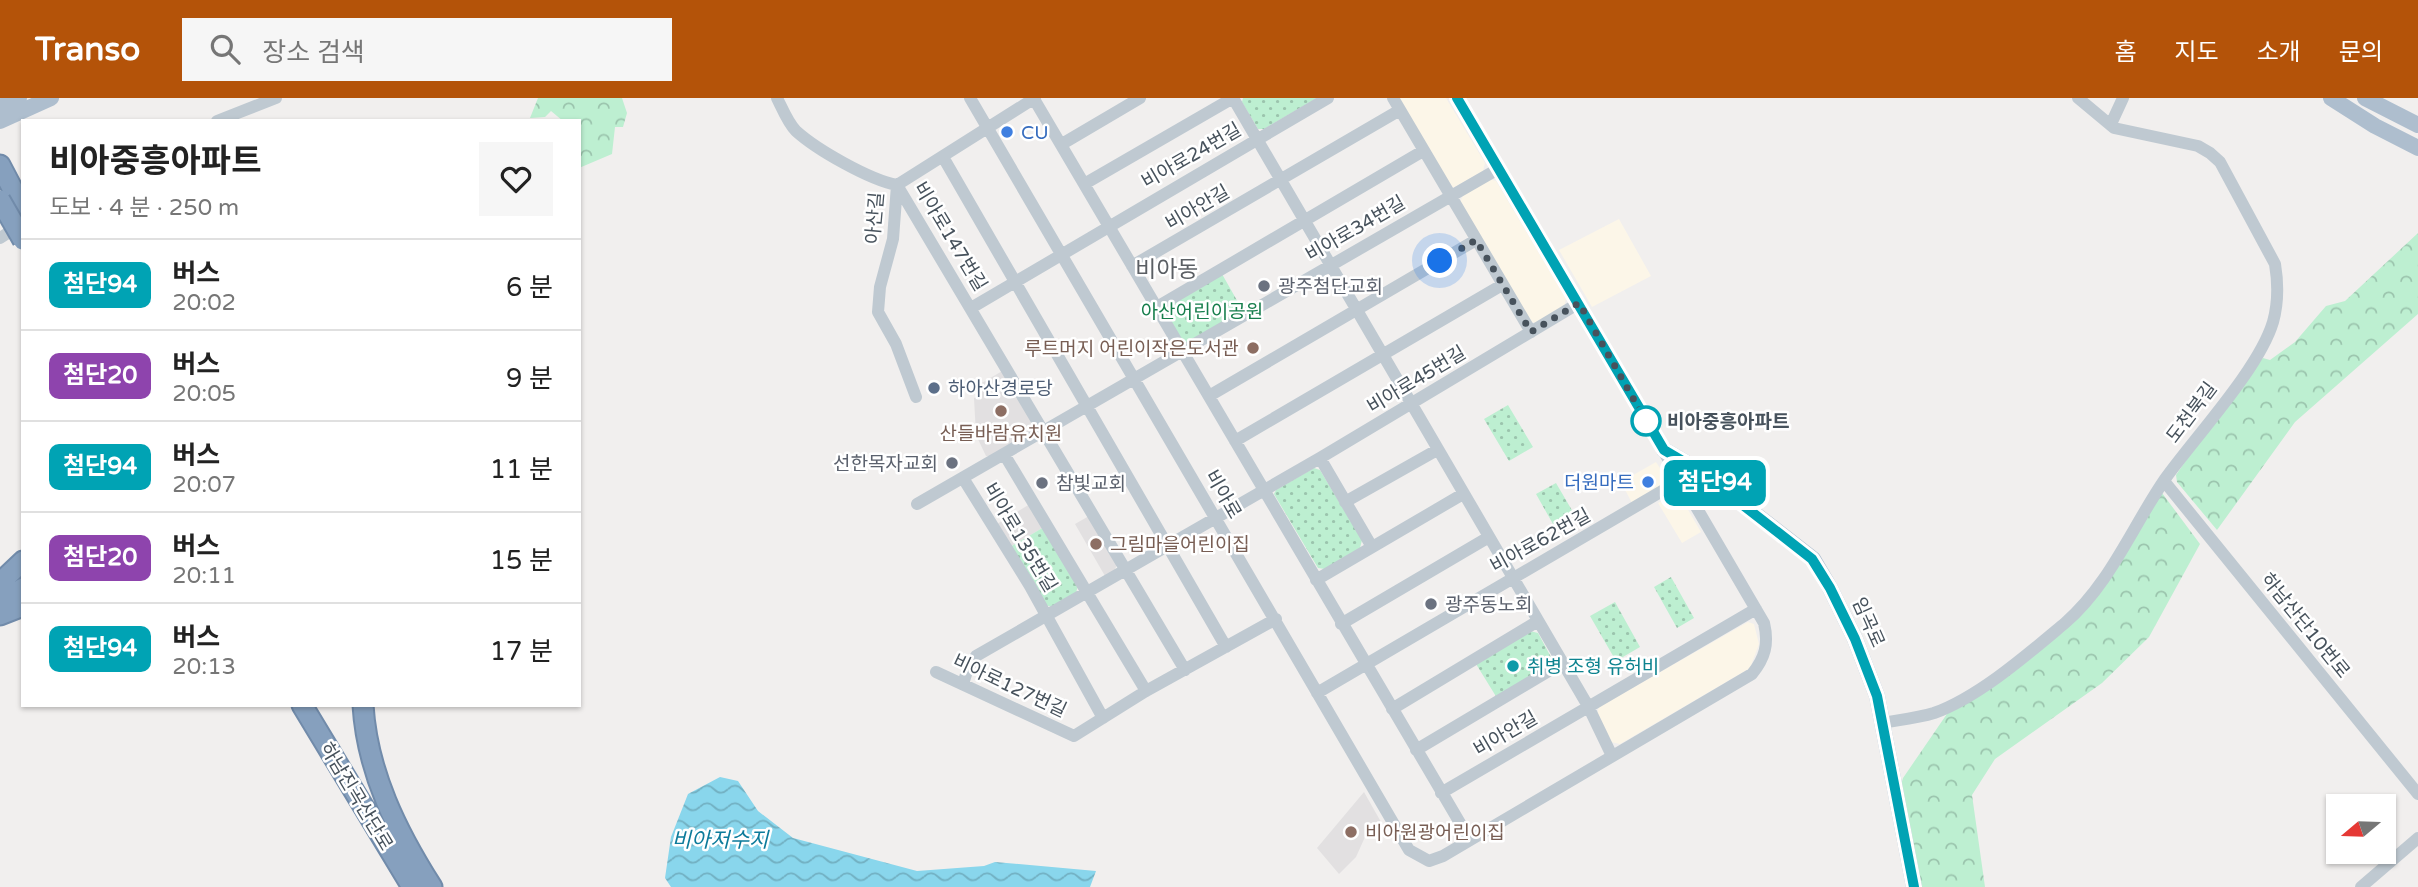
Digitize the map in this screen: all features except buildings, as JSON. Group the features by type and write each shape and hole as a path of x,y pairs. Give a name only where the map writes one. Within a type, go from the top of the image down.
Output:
{"highway":[{"path":"0,165 21,205"},
{"path":"0,200 21,237"},
{"path":"0,583 21,563"},
{"path":"0,593 21,580"},
{"path":"0,603 21,589"},
{"path":"0,615 21,607"},
{"path":"295,707 324,741"},
{"name":"하남진곡산단로","path":"303,707 412,887"},
{"name":"하남진곡산단로","path":"316,707 424,887"},
{"path":"363,707 369,755 388,808 432,887"}],"main road":[{"path":"0,107 19,98"},
{"path":"0,121 51,98"},
{"path":"2330,98 2375,126 2418,148"},
{"path":"2365,98 2418,125"},
{"name":"임곡로","path":"1664,450 1698,470 1812,559 1855,639 1877,696 1914,887"}],"street":[{"path":"222,119 276,98"},
{"name":"아산길","path":"777,98 795,130 879,181 897,185 893,239 880,287 878,312 896,344 916,397"},
{"name":"비아로","path":"970,98 1414,855 1436,860 1752,674 1766,651 1767,637 1765,623 1457,98"},
{"path":"897,185 1034,98 1470,840"},
{"path":"1062,144 1140,98"},
{"path":"1086,183 1233,98 1588,706 1612,756"},
{"name":"비아로24번길","path":"1060,254 1328,98"},
{"path":"1393,98 1531,332"},
{"name":"도천북길","path":"1882,723 1931,714 1952,706 1972,694 2067,621 2098,586 2164,481 2256,357 2273,321 2278,282 2275,264 2220,162 2198,146 2114,128 2078,98"},
{"path":"2111,124 2123,98"},
{"name":"비아안길","path":"1132,266 1400,110"},
{"path":"1157,307 1423,151"},
{"name":"비아로147번길","path":"943,157 1086,406"},
{"name":"비아로34번길","path":"1134,378 1498,169"},
{"name":"비아로147번길","path":"897,185 1044,430"},
{"path":"0,238 21,225"},
{"path":"1209,396 1476,240"},
{"name":"비아로147번길","path":"971,308 1060,254"},
{"path":"1235,441 1502,285"},
{"name":"비아로45번길","path":"1215,517 1411,405 1579,303"},
{"path":"917,504 1134,378"},
{"path":"1086,406 1226,647"},
{"path":"1044,430 1185,670"},
{"path":"1345,502 1437,450"},
{"name":"비아로135번길","path":"1004,454 1086,592"},
{"path":"1320,458 1372,547"},
{"name":"비아로62번길","path":"1317,693 1698,470"},
{"name":"비아로135번길","path":"963,478 1047,616"},
{"name":"하남산단10번로","path":"2164,481 2418,793"},
{"path":"1315,580 1464,494"},
{"name":"비아로135번길","path":"963,684 968,668 976,656 1215,517"},
{"path":"1341,624 1489,537"},
{"path":"1086,592 1146,691"},
{"path":"1588,706 1756,609"},
{"name":"비아로127번길","path":"1047,616 1104,718"},
{"name":"비아로127번길","path":"936,672 1074,736 1146,691 1276,619"},
{"path":"1392,709 1538,621"},
{"name":"비아안길","path":"1416,750 1562,663"},
{"name":"비아안길","path":"1441,793 1588,706"},
{"path":"2361,887 2418,838"}],"shaded area":[{"path":"1396,98 1446,98 1485,163 1483,171 1453,188"},
{"path":"1489,179 1496,181 1566,299 1564,307 1536,323 1529,321 1460,203 1463,195"},
{"path":"1619,219 1651,276 1592,307 1559,250"},
{"name":"산들바람유치원","path":"1004,370 1035,425 1032,433 993,456 986,456 976,435 974,398 980,395 980,384"},
{"path":"1656,462 1666,477 1666,484 1632,503 1621,482"},
{"path":"1674,494 1680,496 1701,532 1682,543 1658,503"},
{"path":"1030,504 1044,527 1010,547 997,524"},
{"name":"그림마을어린이집","path":"1089,516 1117,563 1115,570 1105,576 1075,524"},
{"path":"1748,622 1754,624 1759,644 1750,668 1620,744 1611,742 1597,714 1599,707"},
{"name":"비아원광어린이집","path":"1364,792 1381,822 1365,837 1356,857 1339,874 1317,848"}],"green space":[{"path":"538,98 622,98 627,113 623,127 615,127 612,154 581,167 581,119 561,119 551,111 545,117 530,118"},
{"path":"1243,98 1317,98 1264,129 1258,129 1242,102"},
{"path":"2418,233 2418,314 2295,422 2217,530 2177,482 2176,475 2240,382 2263,358 2270,360 2295,342 2326,306 2345,301"},
{"name":"아산어린이공원","path":"1222,274 1243,311 1188,343 1180,341 1164,314 1167,307"},
{"path":"1508,405 1533,447 1509,461 1484,419"},
{"path":"1314,468 1320,470 1362,540 1360,548 1325,569 1318,568 1274,494 1276,490"},
{"path":"1556,483 1573,512 1553,524 1536,494"},
{"path":"2162,493 2200,544 2149,637 2102,683 1995,759 1972,795 1985,887 1919,887 1900,788 1903,778 1951,708 2073,616"},
{"path":"1044,527 1078,585 1076,593 1052,607 1045,605 1010,547"},
{"path":"1671,577 1694,618 1677,628 1654,587"},
{"path":"1615,602 1640,647 1616,661 1590,616"},
{"path":"1530,631 1538,633 1552,659 1551,666 1497,698 1476,664"}],"water":[{"name":"비아저수지","path":"720,777 738,781 758,811 793,838 917,871 984,866 995,862 1096,871 1090,887 671,887 665,878 671,837 688,794"}],"bus line":[{"name":"첨단94","path":"1457,98 1664,450 1698,470 1812,559 1830,588 1855,639 1877,696 1914,887"}],"place":[{"name":"CU","path":"1007,132"},
{"name":"광주첨단교회","path":"1264,286"},
{"name":"루트머지 어린이작은도서관","path":"1253,348"},
{"name":"하아산경로당","path":"934,388"},
{"name":"산들바람유치원","path":"1001,411"},
{"name":"비아중흥아파트","path":"1646,421"},
{"name":"선한목자교회","path":"952,463"},
{"name":"더원마트","path":"1648,482"},
{"name":"참빛교회","path":"1042,483"},
{"name":"그림마을어린이집","path":"1096,544"},
{"name":"광주동노회","path":"1431,604"},
{"name":"취병 조형 유허비","path":"1513,666"},
{"name":"비아원광어린이집","path":"1351,832"}],"district":[{"name":"비아동","path":"1167,269"}],"route":[{"path":"1440,261 1476,240 1531,332 1579,303 1646,421"}]}
